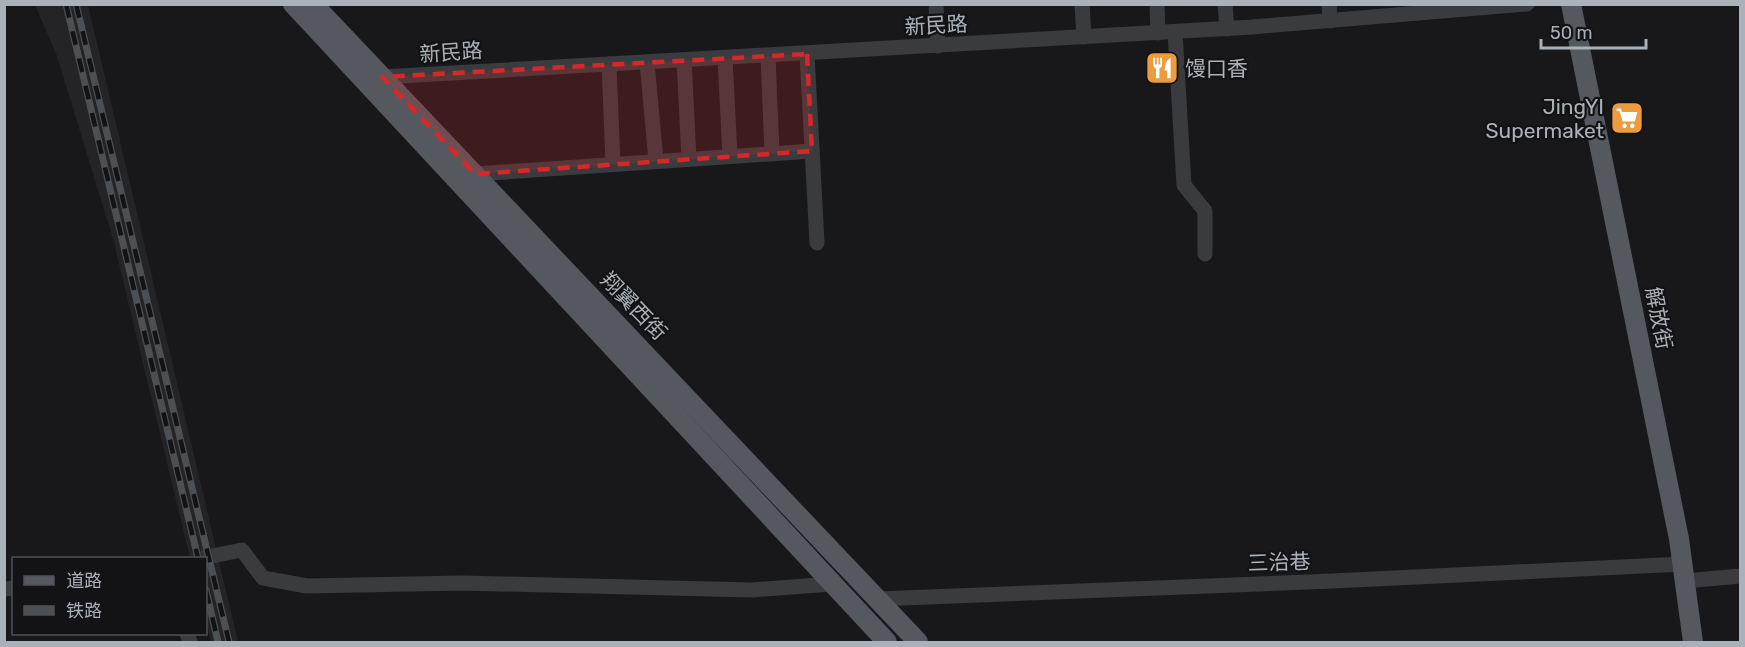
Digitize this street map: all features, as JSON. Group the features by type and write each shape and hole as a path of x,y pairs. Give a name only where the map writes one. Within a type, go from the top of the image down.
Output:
{"main road":[{"name":"翔翼西街","path":"293,4 887,642"},
{"name":"翔翼西街","path":"313,4 918,642"},
{"name":"解放街","path":"1571,4 1688,575 1693,642"},
{"path":"1583,4 1688,575 1704,642"}],"street":[{"path":"936,4 938,46"},
{"path":"1082,4 1084,37"},
{"path":"1157,4 1158,33"},
{"path":"1226,4 1227,29"},
{"path":"1329,4 1330,21"},
{"name":"新民路","path":"382,77 1227,29 1527,4"},
{"path":"1175,32 1184,184 1205,211 1205,254"},
{"path":"807,54 817,243"},
{"path":"768,56 772,153"},
{"path":"725,58 730,156"},
{"path":"684,60 689,159"},
{"path":"647,62 657,162"},
{"path":"609,64 613,164"},
{"path":"475,174 812,151"},
{"path":"217,555 242,550 263,578 307,586 462,583 752,590 832,584"},
{"name":"三治巷","path":"877,598 1333,581 1740,576"}],"highlighted area":[{"path":"807,54 812,151 475,174 382,77 453,72"}],"shaded area":[{"path":"35,5 88,5 238,642 211,642 207,625 207,557 190,557 113,239 57,56"}],"tunnel":[{"path":"207,557 217,555"}],"railway":[{"path":"66,4 198,557"},
{"path":"76,4 229,642"},
{"path":"207,594 218,642"}],"place":[{"name":"馒口香","path":"1162,68"},
{"name":"JingYI Supermaket","path":"1627,118"}]}
